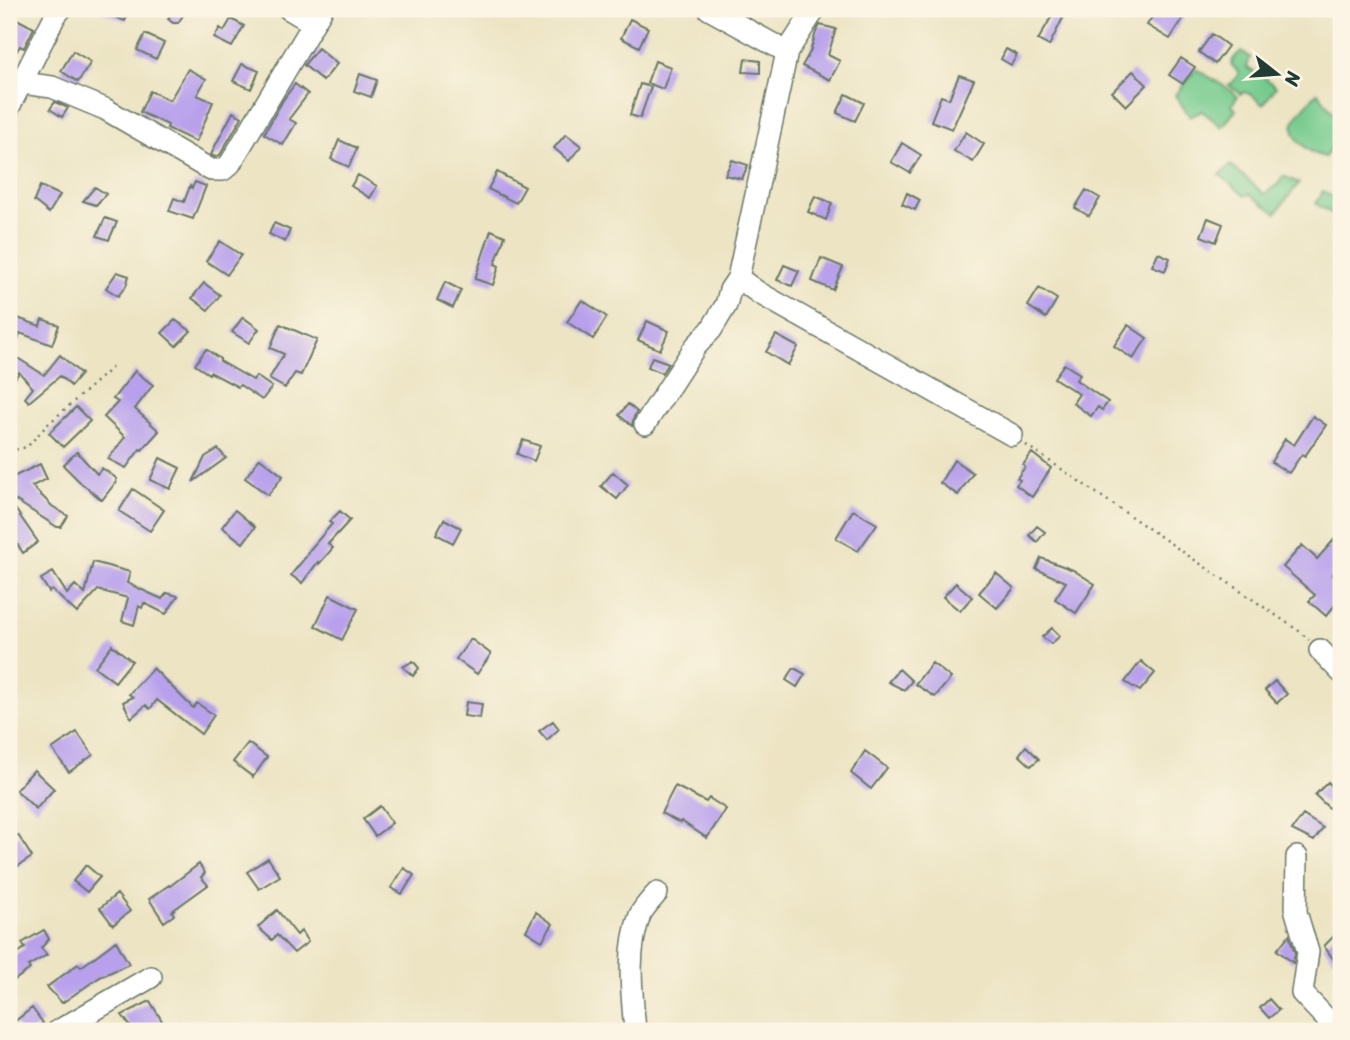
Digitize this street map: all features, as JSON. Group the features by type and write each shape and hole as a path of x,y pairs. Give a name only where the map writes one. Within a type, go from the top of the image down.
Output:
{"street":[{"path":"9,107 61,9"},
{"path":"22,83 52,87 105,109 211,170 223,170 230,164 318,16 289,9"},
{"path":"709,9 787,52"},
{"path":"645,424 726,305 737,278 787,52 815,9"},
{"path":"737,278 759,293 1012,435"},
{"path":"1320,650 1341,672"},
{"path":"1297,857 1296,912 1308,952 1302,993 1338,1031"},
{"path":"635,1031 631,964 635,934 641,913 657,893"},
{"path":"58,1031 151,977"}],"path":[{"path":"9,451 27,447 47,425 115,365"},
{"path":"1012,435 1298,631 1320,650"}],"green space":[{"path":"1241,51 1250,57 1247,68 1276,87 1263,105 1252,95 1245,92 1241,94 1229,85 1239,73 1231,64"},
{"path":"1196,69 1232,91 1237,97 1232,105 1236,110 1222,127 1202,111 1190,117 1175,95"},
{"path":"1318,92 1341,123 1341,130 1325,157 1306,148 1295,136 1293,129 1297,116"},
{"path":"1231,165 1264,194 1277,185 1283,176 1299,183 1276,213 1249,194 1245,196 1220,175"},
{"path":"1323,191 1341,202 1339,218 1316,204"}],"building":[{"path":"95,9 130,9 125,21"},
{"path":"174,9 187,9 178,23 168,19"},
{"path":"1056,9 1066,12 1049,46 1038,40"},
{"path":"1157,9 1177,9 1186,14 1170,39 1147,25"},
{"path":"9,15 34,28 24,48 20,46 16,52 9,48"},
{"path":"231,19 244,26 232,47 214,38 220,28 224,31"},
{"path":"630,19 648,28 639,47 621,38"},
{"path":"820,25 836,29 828,55 840,61 830,80 802,66"},
{"path":"145,34 164,43 156,59 137,50"},
{"path":"1212,34 1228,46 1215,64 1199,52"},
{"path":"318,48 337,64 323,81 304,65"},
{"path":"1006,49 1017,55 1011,65 1001,59"},
{"path":"73,51 91,62 78,82 61,71"},
{"path":"1181,58 1195,67 1183,84 1169,75"},
{"path":"745,59 760,61 760,73 743,72"},
{"path":"655,61 671,67 663,89 647,83"},
{"path":"242,64 259,71 251,89 233,81"},
{"path":"188,69 206,79 197,95 213,102 196,142 140,112 150,91 170,100"},
{"path":"1133,71 1147,85 1126,106 1112,92"},
{"path":"360,74 377,80 371,97 354,91"},
{"path":"959,75 974,80 952,129 931,121 941,96 949,99"},
{"path":"295,84 308,94 289,119 296,123 283,145 264,134"},
{"path":"640,84 651,87 640,118 630,115"},
{"path":"846,94 864,103 855,121 837,113"},
{"path":"55,102 68,108 62,117 50,109"},
{"path":"233,112 242,117 220,155 215,157 211,155"},
{"path":"966,132 984,144 973,162 954,151"},
{"path":"566,134 581,146 569,161 554,148"},
{"path":"339,140 357,148 349,167 331,159"},
{"path":"902,143 921,155 910,173 891,162"},
{"path":"732,160 748,165 742,179 725,175"},
{"path":"497,172 525,187 516,203 488,189"},
{"path":"358,175 377,186 370,198 351,186"},
{"path":"195,182 206,186 193,219 169,211 174,198 184,202 190,186 192,188"},
{"path":"40,186 60,195 49,213 34,201"},
{"path":"95,187 106,194 96,205 83,201"},
{"path":"1086,190 1100,198 1089,216 1075,208"},
{"path":"907,193 920,200 915,210 902,204"},
{"path":"815,196 832,203 826,220 808,212"},
{"path":"105,218 117,222 109,240 97,236"},
{"path":"1208,218 1223,224 1216,242 1201,236"},
{"path":"274,223 290,230 285,242 269,234"},
{"path":"491,230 505,236 495,264 499,266 493,285 475,279"},
{"path":"220,241 241,255 227,275 206,261"},
{"path":"1158,253 1170,258 1165,271 1152,266"},
{"path":"821,258 843,267 833,290 812,281"},
{"path":"784,265 799,271 792,286 777,280"},
{"path":"117,272 129,276 126,286 118,296 106,288"},
{"path":"445,282 461,290 453,308 437,300"},
{"path":"204,283 220,295 208,310 192,298"},
{"path":"1039,288 1057,299 1046,318 1028,306"},
{"path":"582,300 607,317 593,339 567,322"},
{"path":"9,315 40,326 42,319 59,325 52,345 20,333 13,355 44,375 60,355 81,374 71,386 60,376 29,402 25,398 33,388 19,372 9,389"},
{"path":"243,317 259,329 249,343 232,332"},
{"path":"175,320 191,331 176,346 162,333"},
{"path":"647,321 669,331 660,350 638,340"},
{"path":"280,324 317,340 301,375 295,373 285,388 269,379 284,354 270,348"},
{"path":"1128,325 1147,338 1133,359 1114,346"},
{"path":"776,335 798,347 788,365 766,352"},
{"path":"206,349 220,361 253,380 256,376 272,387 262,400 240,385 238,387 210,372 209,374 195,365"},
{"path":"652,357 669,363 662,373 648,367"},
{"path":"1064,364 1080,374 1076,380 1108,402 1102,410 1098,407 1091,416 1073,403 1079,394 1054,378"},
{"path":"135,371 153,385 135,409 159,431 142,450 140,449 126,468 108,459 125,437 104,417 118,402 113,399"},
{"path":"628,404 637,412 632,426 619,415"},
{"path":"76,407 90,421 63,447 49,433"},
{"path":"1313,416 1326,425 1305,456 1302,454 1289,473 1271,462 1285,439 1294,445"},
{"path":"523,440 540,446 534,461 517,454"},
{"path":"218,449 226,458 193,482 205,457"},
{"path":"77,452 97,474 102,468 116,478 116,482 102,500 63,465"},
{"path":"1032,453 1051,468 1032,497 1016,485 1020,480 1017,478 1025,467 1023,465"},
{"path":"160,458 180,468 170,489 150,480"},
{"path":"260,458 283,476 268,495 245,478"},
{"path":"954,460 973,473 958,495 940,483"},
{"path":"40,464 47,479 32,486 52,506 68,516 61,527 9,496 9,479"},
{"path":"613,472 628,485 617,499 601,486"},
{"path":"133,489 164,510 150,531 119,511"},
{"path":"9,500 38,542 23,553 9,531"},
{"path":"235,510 255,527 243,543 222,527"},
{"path":"853,510 877,524 858,551 836,538"},
{"path":"340,511 350,520 328,544 333,548 302,583 291,575"},
{"path":"444,519 461,528 453,543 436,534"},
{"path":"1037,526 1045,532 1037,542 1029,535"},
{"path":"1341,532 1341,565 1332,575 1341,582 1341,598 1326,616 1309,601 1315,595 1283,567 1302,545 1317,559"},
{"path":"1041,558 1073,570 1095,584 1076,613 1055,599 1066,582 1036,569"},
{"path":"93,562 130,572 127,583 162,599 167,593 178,596 166,614 144,603 142,608 139,606 134,625 122,621 128,598 98,590 77,613 52,590 49,592 41,579 53,572 67,594 75,585 85,594"},
{"path":"996,573 1014,588 997,608 979,593"},
{"path":"956,583 972,597 960,611 943,597"},
{"path":"330,595 358,609 342,640 315,626"},
{"path":"1052,628 1060,636 1051,644 1042,637"},
{"path":"471,639 491,654 477,674 456,659"},
{"path":"112,645 132,661 115,682 95,667"},
{"path":"413,661 419,668 413,676 403,667"},
{"path":"1141,661 1155,673 1140,691 1125,682"},
{"path":"932,663 951,678 935,697 915,684"},
{"path":"153,668 193,708 197,703 214,715 201,734 157,700 150,709 146,705 131,718 123,702 133,697 129,694"},
{"path":"794,668 805,674 797,687 786,680"},
{"path":"899,669 912,681 904,690 888,682"},
{"path":"1275,681 1287,694 1277,703 1265,690"},
{"path":"466,702 482,704 480,718 464,716"},
{"path":"553,721 559,729 547,740 539,731"},
{"path":"77,732 93,755 69,772 52,749"},
{"path":"248,743 267,757 253,777 233,762"},
{"path":"1026,746 1039,759 1031,766 1019,755"},
{"path":"865,751 887,768 871,789 851,773"},
{"path":"34,770 54,789 36,809 16,790"},
{"path":"1328,782 1341,795 1330,809 1315,795"},
{"path":"675,786 706,802 709,798 726,809 707,838 681,821 680,823 661,813"},
{"path":"380,806 392,823 375,836 363,819"},
{"path":"1303,815 1323,828 1314,841 1292,830"},
{"path":"18,835 32,857 9,872 9,842"},
{"path":"268,858 280,876 259,889 247,872"},
{"path":"199,864 205,873 201,877 208,885 172,911 174,915 164,922 149,899"},
{"path":"86,865 100,877 87,892 73,881"},
{"path":"404,868 414,875 402,894 391,888"},
{"path":"117,894 130,911 113,925 100,908"},
{"path":"277,910 297,935 301,931 308,942 294,953 277,935 272,940 258,927"},
{"path":"536,912 553,924 542,941 526,931"},
{"path":"1341,929 1341,953 1334,960 1324,946"},
{"path":"44,930 49,939 41,948 47,955 28,966 30,969 13,981 9,975 9,959 25,948 22,943"},
{"path":"1289,935 1295,953 1293,963 1277,950"},
{"path":"116,941 129,964 100,977 62,1003 47,987 78,964 81,967"},
{"path":"1269,999 1279,1010 1269,1018 1260,1008"},
{"path":"150,1001 162,1021 144,1031 134,1031 122,1015"},
{"path":"32,1008 43,1023 32,1031 20,1031 14,1022"}]}
